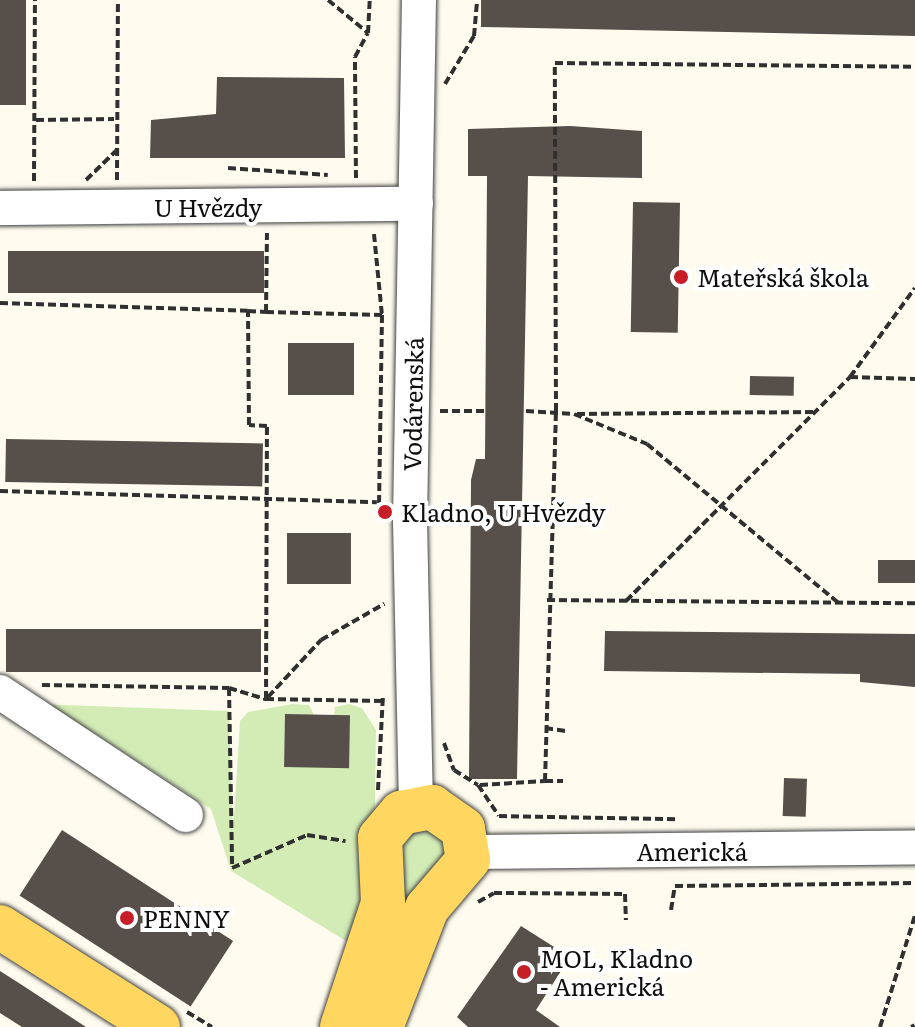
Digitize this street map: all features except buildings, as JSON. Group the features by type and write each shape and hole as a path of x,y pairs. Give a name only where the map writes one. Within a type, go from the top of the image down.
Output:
{"main road":[{"path":"342,1027 383,903 380,838 394,817 416,807 453,817 468,852 461,876 427,908 381,1027"},
{"path":"0,927 158,1027"}],"street":[{"name":"Vodárenská","path":"416,807 410,520 419,0"},
{"name":"U Hvězdy","path":"0,208 416,204"},
{"path":"15,688 186,815"},
{"name":"Americká","path":"468,852 915,847"}],"path":[{"path":"34,192 35,0"},
{"path":"116,192 121,145 114,119 118,0"},
{"path":"328,0 368,33"},
{"path":"228,168 312,169 356,186 355,57 368,33 370,0"},
{"path":"441,99 441,86 474,36 477,0"},
{"path":"545,781 547,600 556,411 555,63 915,67"},
{"path":"35,120 114,119"},
{"path":"82,183 121,145"},
{"path":"266,312 268,226"},
{"path":"626,601 850,377 915,288"},
{"path":"0,303 382,315"},
{"path":"248,311 249,425 267,426 266,699"},
{"path":"850,377 915,379"},
{"path":"438,402 439,426"},
{"path":"438,411 485,411"},
{"path":"526,411 574,414 815,412"},
{"path":"574,414 647,444 840,604"},
{"path":"0,491 379,502"},
{"path":"547,600 915,603"},
{"path":"266,699 321,640 386,603"},
{"path":"15,688 229,688 266,699 383,701"},
{"path":"229,688 232,868 307,835 353,842"},
{"path":"443,725 454,770 478,785 499,816"},
{"path":"545,728 566,731"},
{"path":"478,785 563,781"},
{"path":"671,910 675,886 915,883"},
{"path":"494,893 625,894 626,920"},
{"path":"880,1027 915,915"}],"green space":[{"path":"38,704 229,711 233,834 240,721 248,712 292,704 309,705 314,715 334,715 335,707 349,704 362,708 376,730 374,873 351,944 231,871 211,809 96,734 88,745"},
{"path":"417,828 439,831 448,849 364,1000 401,842"}],"place":[{"name":"Mateřská škola","path":"681,277"},
{"name":"Kladno, U Hvězdy","path":"385,512"},
{"name":"PENNY","path":"127,918"},
{"name":"MOL, Kladno - Americká","path":"524,972"}]}
